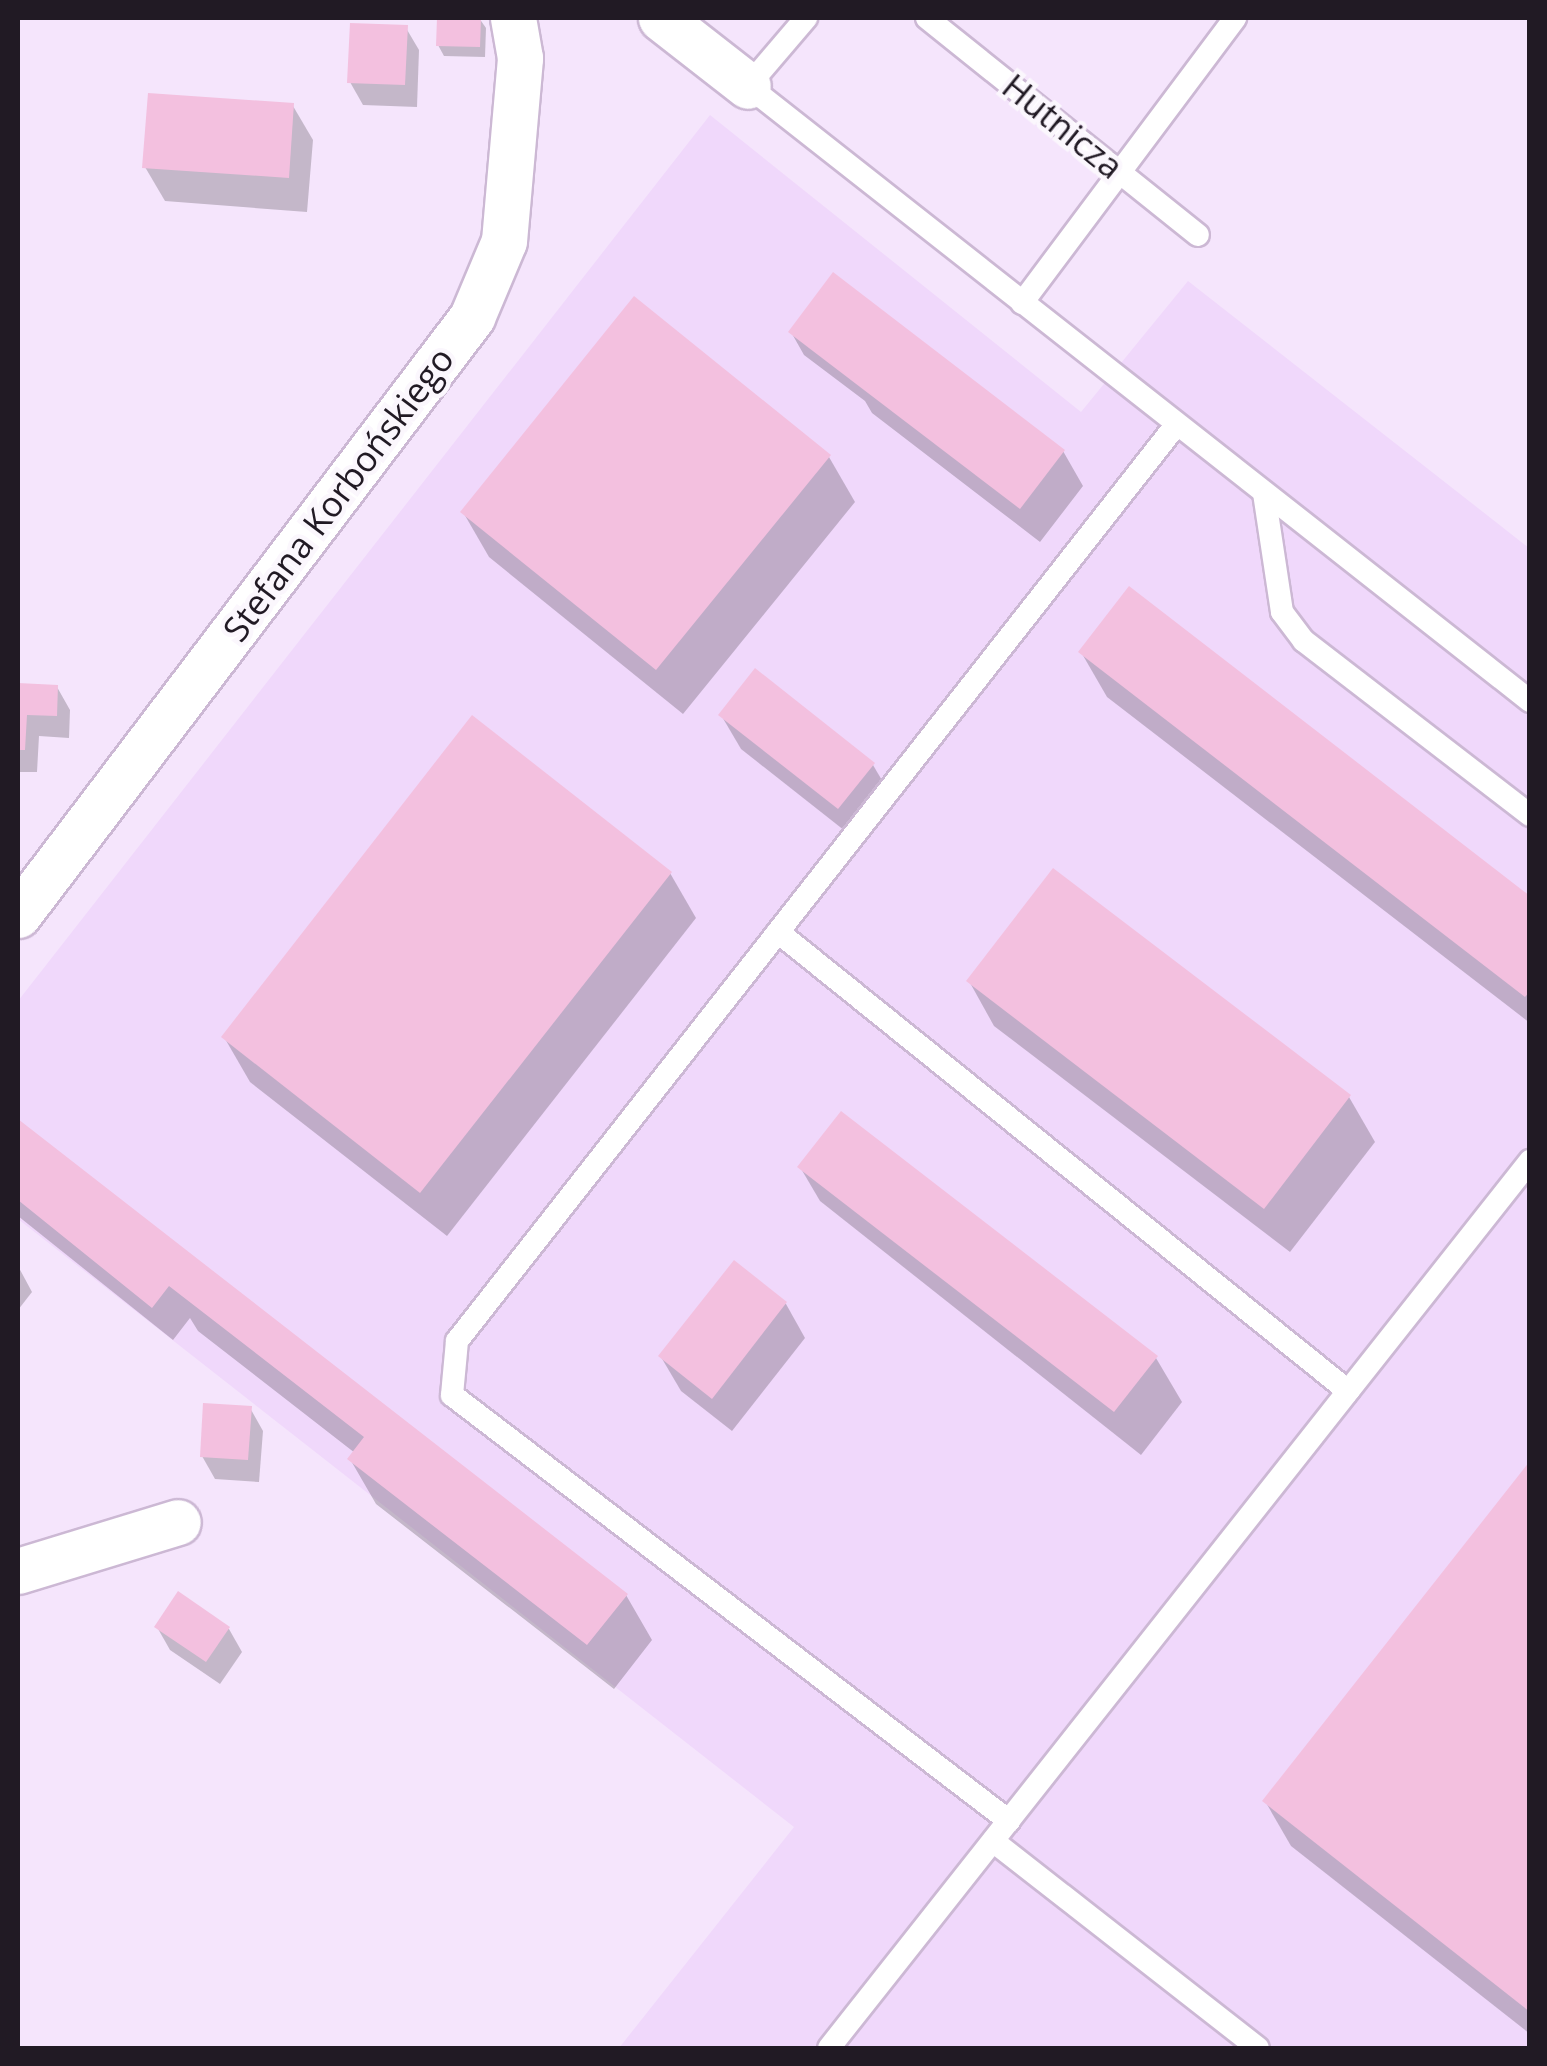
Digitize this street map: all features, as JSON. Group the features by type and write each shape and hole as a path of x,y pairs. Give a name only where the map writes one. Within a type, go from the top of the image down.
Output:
{"street":[{"name":"Stefana Korbońskiego","path":"18,915 472,316 504,241 520,58 513,18"},
{"path":"660,18 748,86"},
{"path":"18,1570 178,1522"}],"lane":[{"path":"806,18 748,86 1530,702"},
{"name":"Hutnicza","path":"928,18 1198,234"},
{"path":"1022,303 1234,18"},
{"path":"1009,1821 452,1395 456,1341 1176,425"},
{"path":"1264,493 1282,612 1304,641 1530,814"},
{"path":"778,932 1348,1391"},
{"path":"829,2048 1530,1161"},
{"path":"993,1842 1258,2048"}],"shaded area":[{"path":"710,115 1081,412 1188,281 1529,548 1529,2048 619,2048 794,1827 18,1219 18,1001"}],"building":[{"path":"437,18 481,18 480,47 436,46"},
{"path":"350,23 408,25 405,85 347,83"},
{"path":"148,93 294,103 289,178 142,168"},
{"path":"833,272 1065,450 1020,509 788,332"},
{"path":"634,296 831,455 656,670 460,512"},
{"path":"1129,586 1530,896 1530,991 1525,997 1078,652"},
{"path":"755,668 875,763 838,809 718,715"},
{"path":"18,683 58,685 57,716 27,715 25,750 18,750"},
{"path":"472,715 672,872 420,1193 221,1037"},
{"path":"1053,868 1351,1095 1264,1209 966,981"},
{"path":"841,1111 1158,1356 1114,1412 797,1167"},
{"path":"18,1119 628,1594 587,1645 347,1459 364,1437 169,1286 152,1308 18,1200"},
{"path":"734,1260 787,1302 712,1399 658,1356"},
{"path":"203,1403 252,1406 248,1460 200,1457"},
{"path":"1530,1461 1530,2012 1262,1801"},
{"path":"178,1591 230,1627 206,1662 154,1627"}]}
